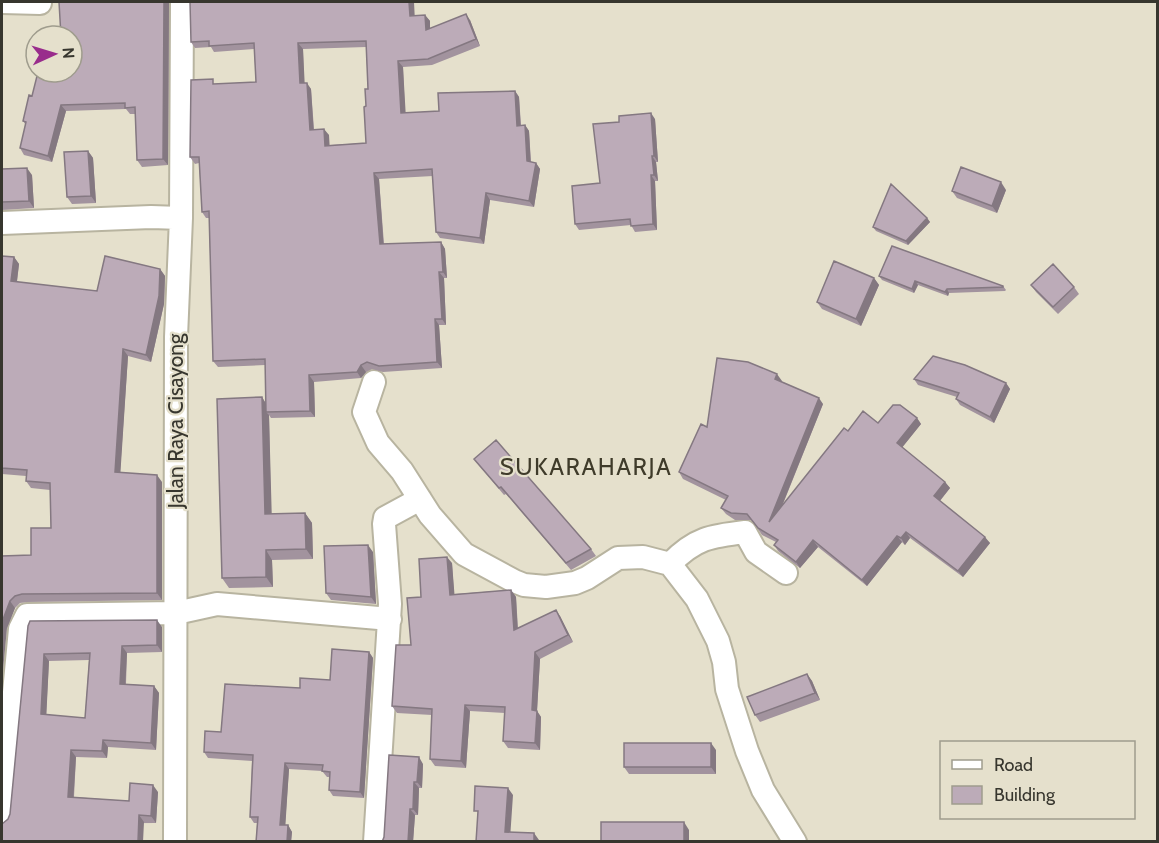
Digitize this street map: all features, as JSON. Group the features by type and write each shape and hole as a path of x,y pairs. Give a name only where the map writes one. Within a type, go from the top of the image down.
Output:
{"street":[{"path":"2,2 40,3"},
{"name":"Jalan Raya Cisayong","path":"175,842 176,337 181,218 182,2"},
{"path":"2,223 151,217 181,218"},
{"path":"374,382 364,408 365,416 378,443 402,471 430,515 464,554 524,585 558,586 575,583 618,558 643,557 670,564 697,599 717,641 724,662 728,689 747,751 763,790 795,842"},
{"path":"375,842 390,618 385,518 420,499"},
{"path":"670,564 685,548 713,536 746,532 756,552 786,573"},
{"path":"2,819 20,629 27,615 176,613 217,604 390,618"}],"building":[{"path":"59,2 164,2 163,159 137,160 135,107 125,108 125,103 61,105 48,156 20,148 29,95 32,96 35,84 84,84 84,24 60,24"},
{"path":"190,2 409,2 410,16 425,15 426,30 466,14 476,39 428,59 398,61 401,113 439,111 438,93 515,91 517,126 525,125 527,161 536,163 529,201 486,193 480,238 436,232 432,169 374,173 380,244 441,242 443,272 439,272 442,319 435,319 437,362 379,366 367,362 361,365 357,372 309,375 310,411 266,412 265,359 213,361 209,211 202,212 199,157 190,157 191,80 213,79 213,84 256,82 254,43 209,46 209,41 191,42","holes":["366,41 368,89 365,89 366,106 364,107 366,143 325,146 324,129 310,130 307,83 300,83 298,43"]},
{"path":"651,113 654,156 652,156 654,175 651,175 653,224 631,226 630,219 575,224 572,186 600,183 593,124 619,122 619,116"},
{"path":"88,151 91,196 67,197 64,152"},
{"path":"961,167 1001,182 992,206 952,191"},
{"path":"27,168 29,201 2,202 2,169"},
{"path":"891,184 927,218 906,241 873,227"},
{"path":"892,246 1003,287 947,289 945,292 915,281 912,289 879,276"},
{"path":"2,256 14,257 11,281 97,291 105,256 160,269 159,296 146,355 123,349 115,472 157,475 157,593 22,594 10,601 2,622 2,556 31,555 31,528 51,528 50,483 26,481 27,470 2,468"},
{"path":"834,261 874,278 856,319 817,302"},
{"path":"1053,264 1074,287 1053,307 1031,285"},
{"path":"933,356 965,365 1006,383 990,417 956,399 959,393 914,379"},
{"path":"717,358 748,362 777,374 775,379 819,398 769,522 844,428 848,431 863,411 878,423 893,405 900,405 917,418 897,443 945,482 934,496 985,537 958,571 906,532 901,538 897,536 862,580 813,540 796,562 774,545 778,540 758,528 747,514 731,513 721,508 728,496 679,472 701,424 707,427"},
{"path":"262,397 265,514 305,513 306,549 266,550 266,577 222,578 217,399"},
{"path":"496,440 591,549 566,563 501,487 499,488 474,459"},
{"path":"368,545 371,597 326,593 324,546"},
{"path":"447,557 450,595 511,590 514,630 556,610 568,635 535,652 532,710 537,711 535,743 503,741 505,707 465,705 461,761 430,759 432,709 392,706 396,645 411,645 407,598 421,597 419,559"},
{"path":"157,620 157,645 122,646 120,684 154,686 151,743 103,740 102,751 71,750 68,797 129,801 130,783 153,785 151,816 139,815 138,842 2,842 2,824 10,814 30,621","holes":["90,653 85,718 41,714 44,654"]},
{"path":"332,649 369,652 360,792 329,790 330,772 322,771 323,765 285,763 280,825 288,825 287,842 256,842 258,817 250,817 253,755 204,752 205,731 221,732 225,684 300,688 300,678 330,680"},
{"path":"807,674 815,693 755,715 747,697"},
{"path":"624,743 711,743 711,767 624,767"},
{"path":"389,755 419,757 417,782 414,782 413,809 410,809 408,842 382,842"},
{"path":"475,786 508,788 505,832 534,833 534,842 476,842 478,811 474,811"},
{"path":"601,822 684,822 684,842 601,842"}],"district":[{"name":"SUKARAHARJA","path":"586,467"}]}
